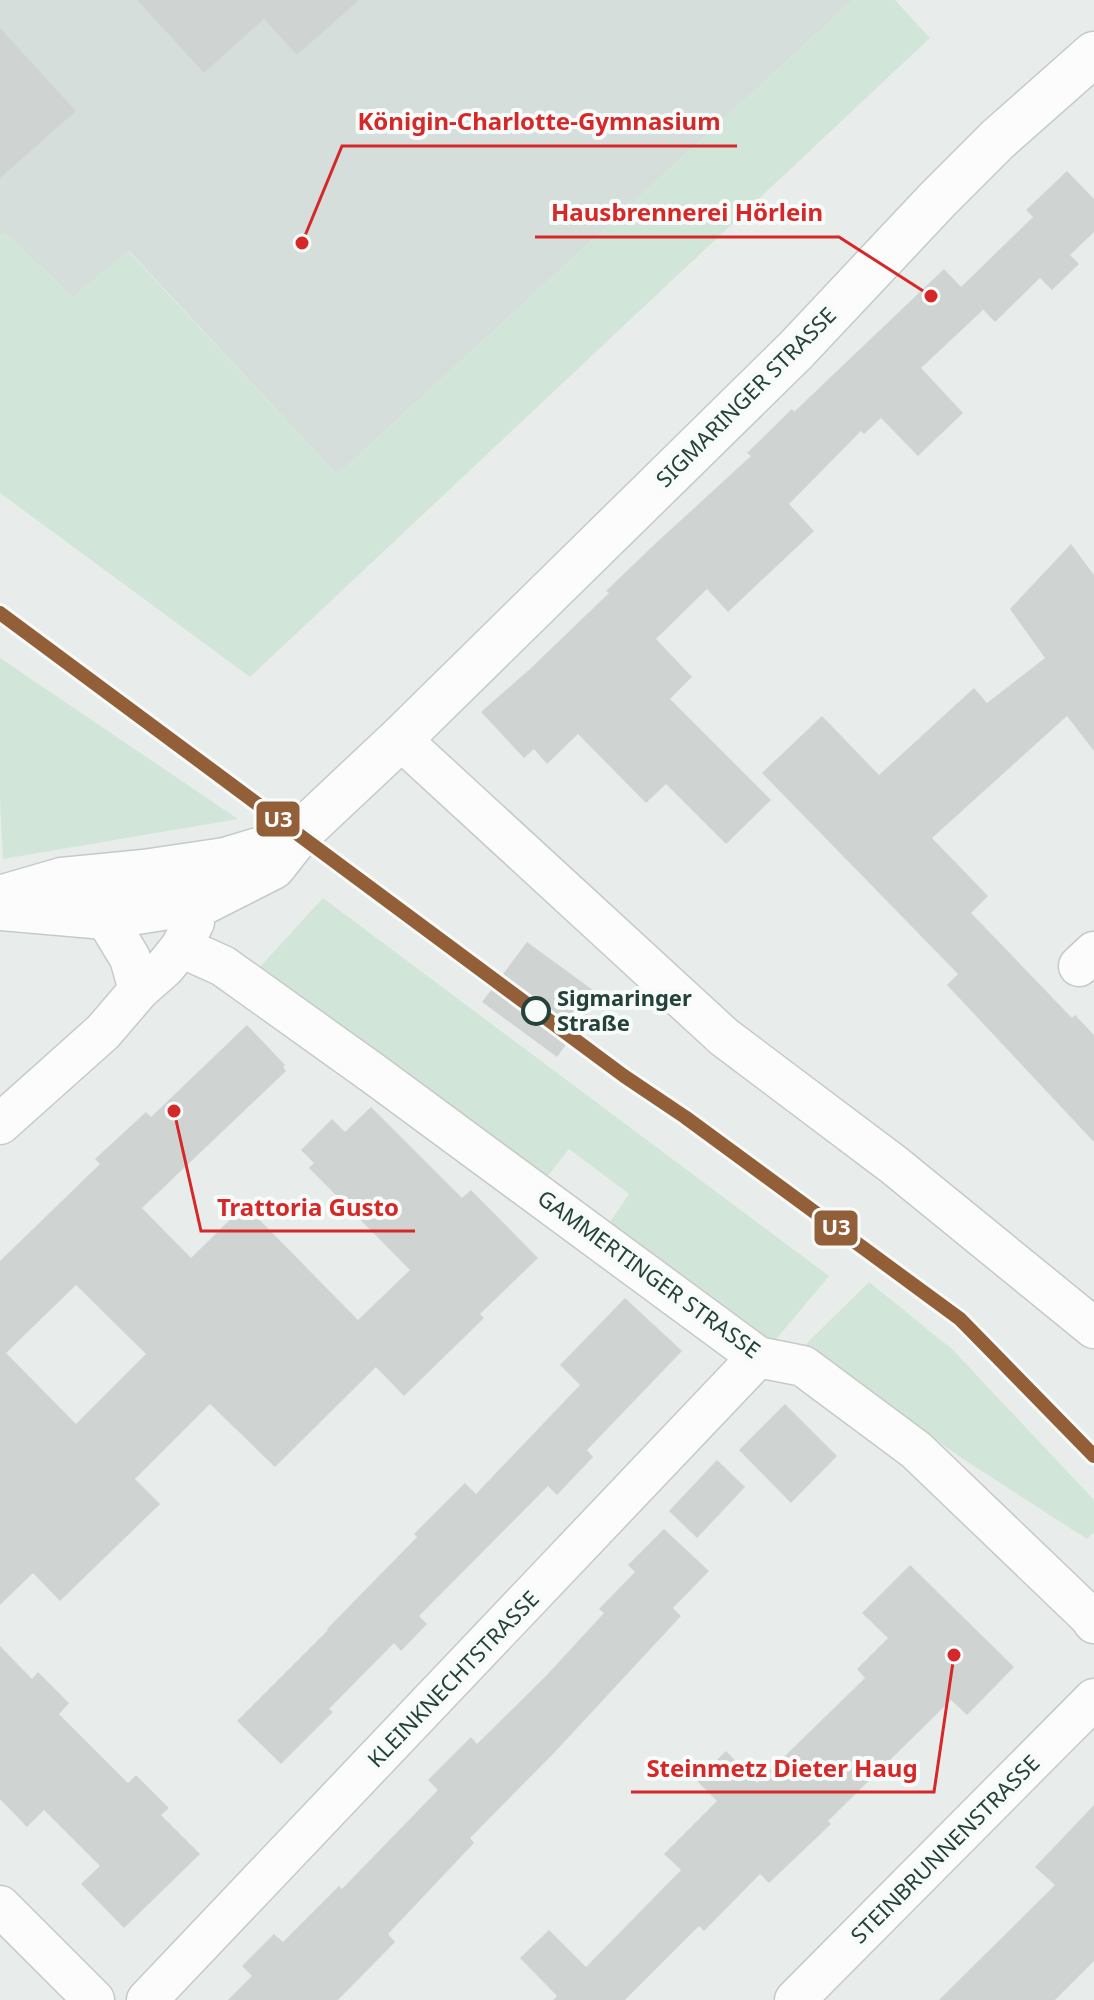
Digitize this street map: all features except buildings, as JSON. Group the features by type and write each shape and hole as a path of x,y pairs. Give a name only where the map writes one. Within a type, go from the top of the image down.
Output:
{"main road":[{"name":"SIGMARINGER STRASSE","path":"0,908 105,917 206,901 273,867 294,840 796,350 998,139 1094,54"},
{"name":"SIGMARINGER STRASSE","path":"0,898 62,880 225,860 294,840"}],"street":[{"path":"400,739 724,1037 894,1165 1094,1328"},
{"path":"0,1124 103,1032 139,990 165,967 181,947 206,901"},
{"path":"105,917 130,958 139,990"},
{"name":"GAMMERTINGER STRASSE","path":"181,947 223,966 758,1357 803,1366 916,1450 1094,1623"},
{"name":"KLEINKNECHTSTRASSE","path":"147,2000 758,1357"},
{"name":"STEINBRUNNENSTRASSE","path":"795,2000 1094,1699"},
{"path":"0,1906 94,2000"}],"shaded area":[{"path":"0,0 853,0 337,475 129,251 73,297 5,233 0,236"}],"green space":[{"path":"853,0 895,0 930,38 250,677 0,493 0,236 4,232 73,297 128,251 337,475"},
{"path":"0,658 238,819 3,859"},
{"path":"323,898 829,1276 772,1344 606,1228 629,1194 569,1149 543,1182 258,969"},
{"path":"869,1282 952,1349 1094,1500 1094,1532 1087,1539 960,1457 806,1344"}],"transit line":[{"name":"U3","path":"0,613 624,1076 685,1117 960,1319 1094,1456"}],"place":[{"name":"Königin-Charlotte-Gymnasium","path":"302,243"},
{"name":"Hausbrennerei Hörlein","path":"931,296"},
{"name":"Sigmaringer Straße","path":"536,1011"},
{"name":"Trattoria Gusto","path":"174,1111"},
{"name":"Steinmetz Dieter Haug","path":"954,1655"}]}
